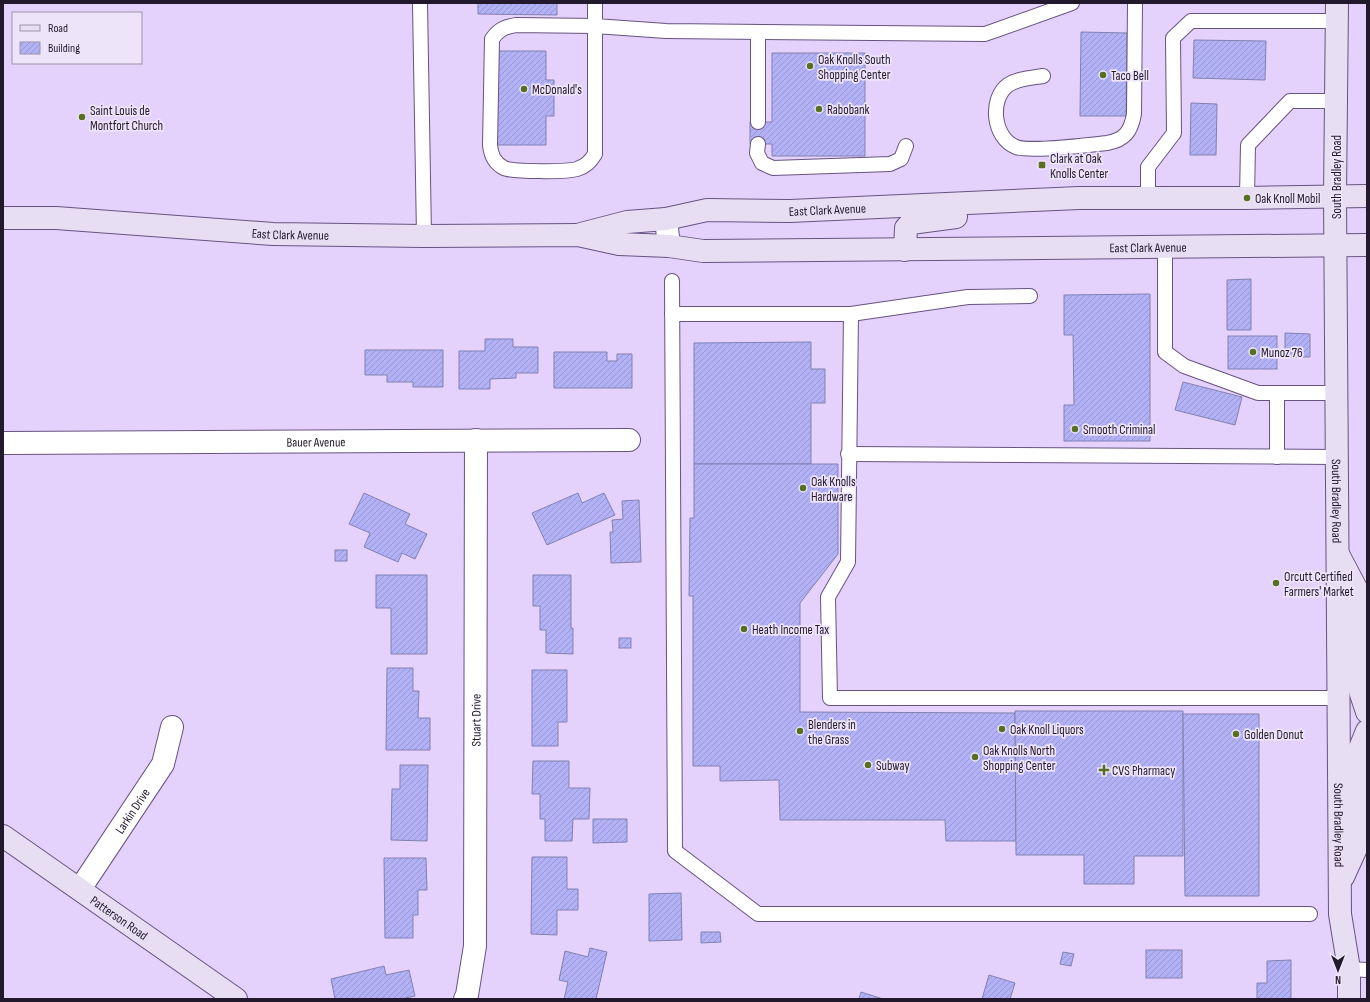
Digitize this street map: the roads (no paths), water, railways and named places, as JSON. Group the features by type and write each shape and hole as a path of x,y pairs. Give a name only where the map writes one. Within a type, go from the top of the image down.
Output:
{"main road":[{"name":"South Bradley Road","path":"1337,12 1335,196 1340,914 1358,970 1349,999"},
{"name":"East Clark Avenue","path":"578,235 626,222 666,219 707,210 790,211 1079,198 1367,196"},
{"name":"East Clark Avenue","path":"905,250 906,228 911,223 929,219 1054,210 1072,205 1079,198"},
{"name":"East Clark Avenue","path":"3,218 56,218 273,234 424,236 578,235 619,244 669,246 703,251 1367,245"},
{"path":"1338,553 1358,592 1360,691 1367,712"},
{"path":"1340,883 1358,844 1358,753 1367,731"},
{"name":"Patterson Road","path":"3,836 236,999"}],"street":[{"path":"666,219 669,246"},
{"name":"Stuart Drive","path":"464,999 467,995 475,946 476,440"},
{"name":"Bauer Avenue","path":"3,443 630,440"},
{"name":"Larkin Drive","path":"80,889 163,764 172,727"}],"lane":[{"path":"420,3 424,236"},
{"path":"595,3 595,26 595,154 588,164 576,170 515,171 504,168 496,162 491,154 490,145 492,39 498,31 506,26 595,26 666,31 985,34 1072,3"},
{"path":"1043,76 1022,78 1008,85 999,95 997,108 999,132 1005,139 1016,147 1031,149 1107,143 1118,141 1127,135 1132,124 1134,114 1135,3"},
{"path":"1148,197 1148,167 1174,134 1173,38 1191,21 1337,12"},
{"path":"758,32 758,122"},
{"path":"1247,198 1248,145 1290,101 1336,101"},
{"path":"758,144 757,152 762,163 773,168 890,164 901,159 906,146"},
{"path":"1165,246 1165,352 1184,366 1258,393 1337,393"},
{"path":"672,281 675,851 758,914 1310,914"},
{"path":"672,314 851,314 968,297 1030,296"},
{"path":"851,314 848,454 848,562 828,597 830,698 1339,698"},
{"path":"1277,394 1277,456"},
{"path":"848,454 1337,457"}],"place":[{"name":"Oak Knolls South Shopping Center","path":"810,66"},
{"name":"Taco Bell","path":"1103,75"},
{"name":"McDonald's","path":"524,89"},
{"name":"Rabobank","path":"819,109"},
{"name":"Saint Louis de Montfort Church","path":"82,117"},
{"name":"Clark at Oak Knolls Center","path":"1042,165"},
{"name":"Oak Knoll Mobil","path":"1247,198"},
{"name":"Munoz 76","path":"1253,352"},
{"name":"Smooth Criminal","path":"1075,429"},
{"name":"Oak Knolls Hardware","path":"803,488"},
{"name":"Orcutt Certified Farmers' Market","path":"1276,583"},
{"name":"Heath Income Tax","path":"744,629"},
{"name":"Oak Knoll Liquors","path":"1002,729"},
{"name":"Blenders in the Grass","path":"800,731"},
{"name":"Golden Donut","path":"1236,734"},
{"name":"Oak Knolls North Shopping Center","path":"975,757"},
{"name":"Subway","path":"868,765"},
{"name":"CVS Pharmacy","path":"1104,770"}]}
